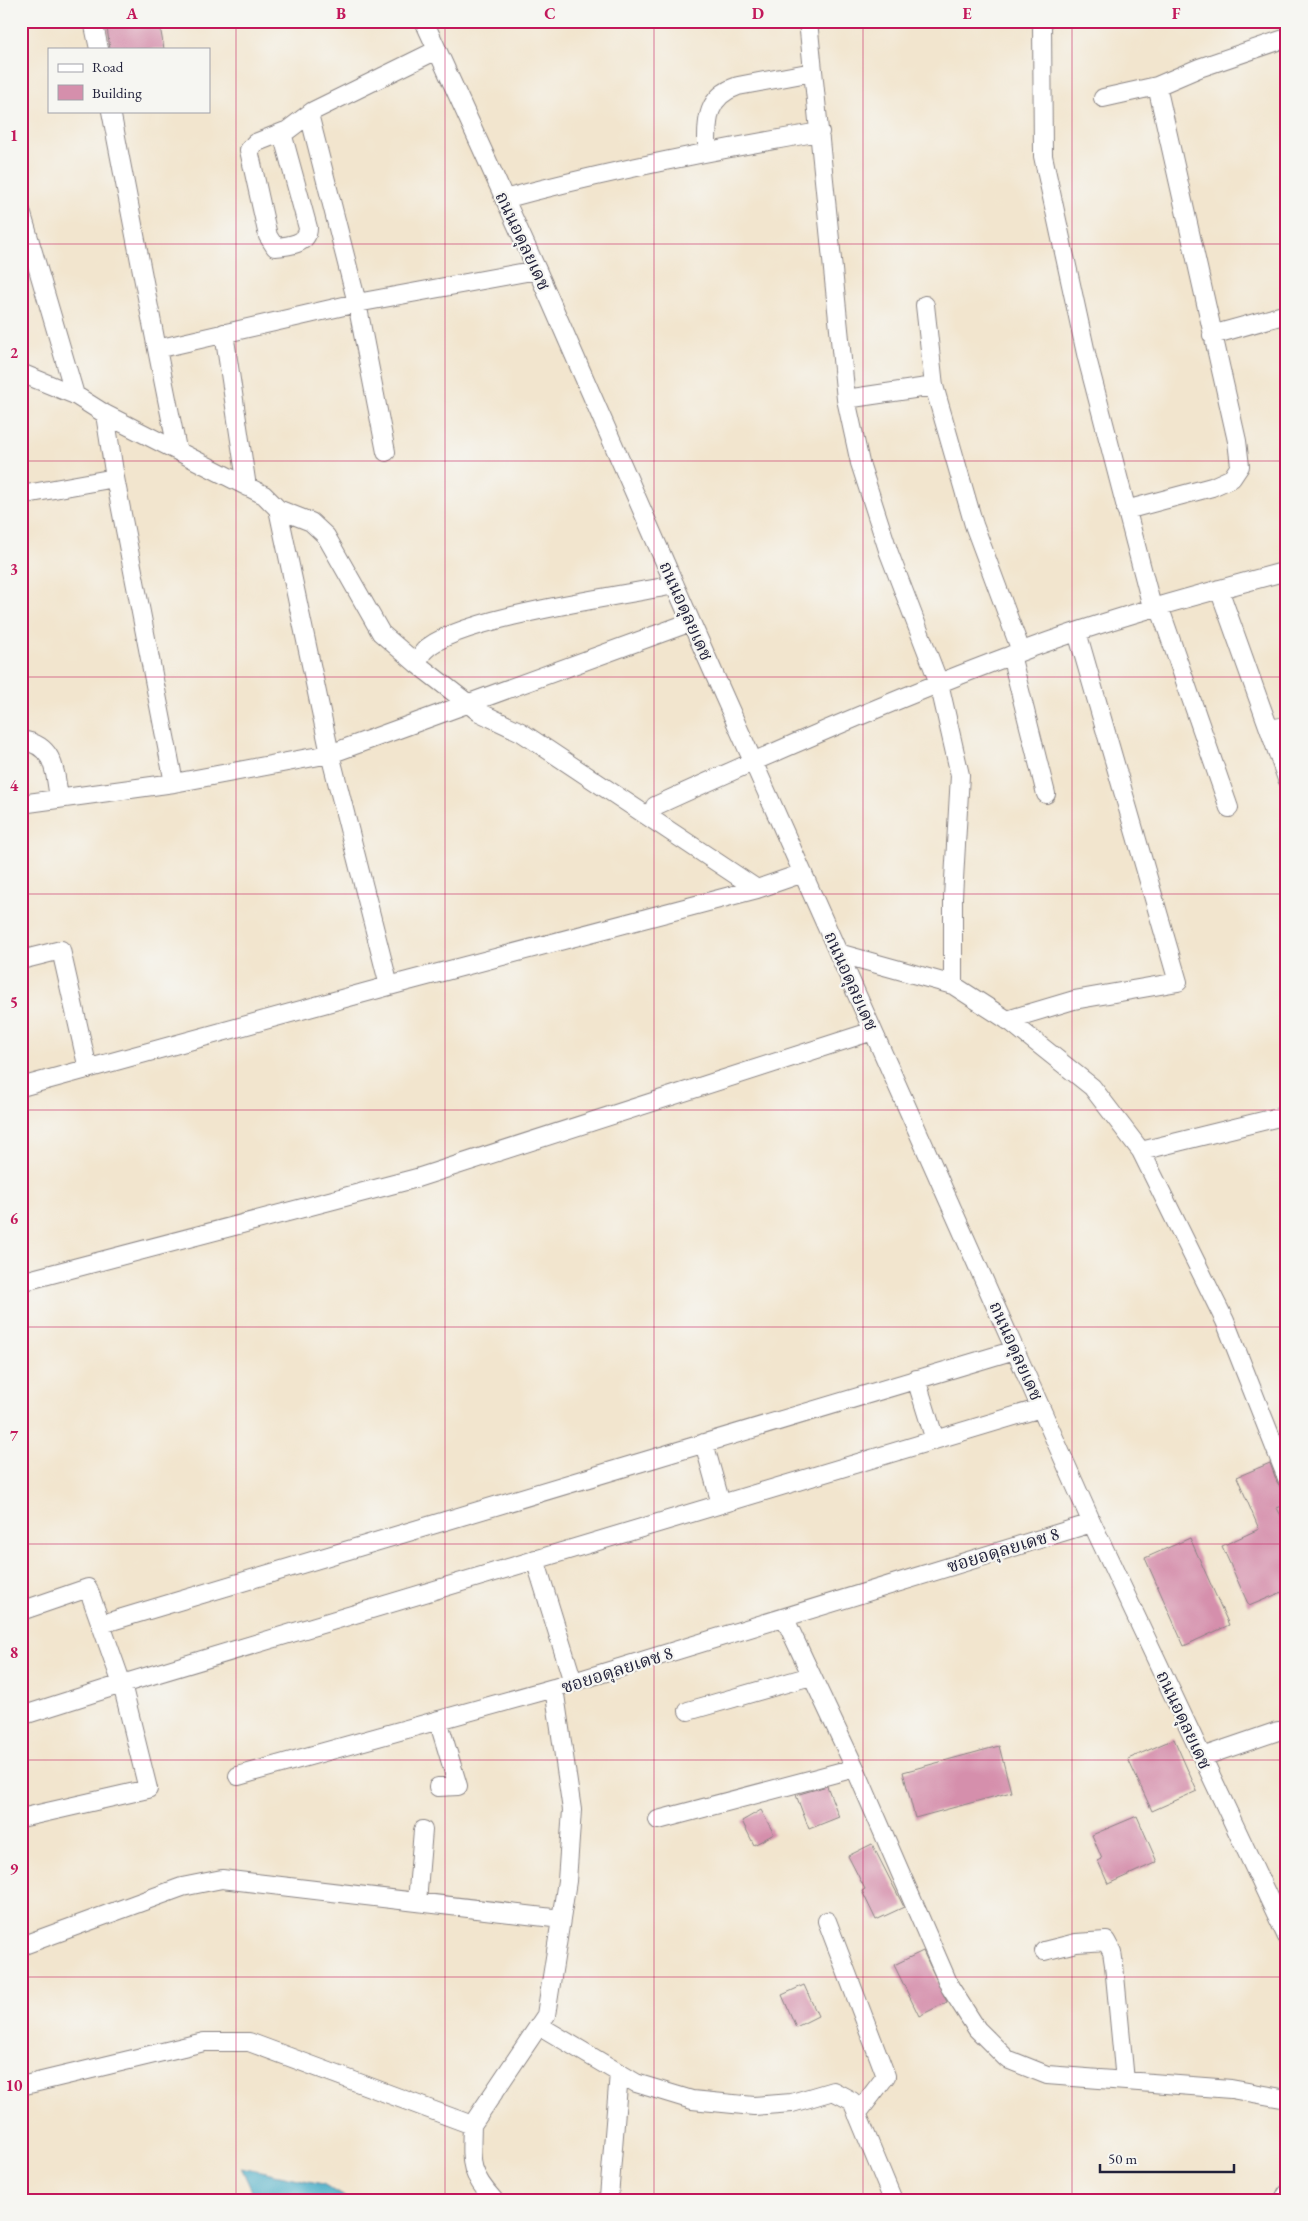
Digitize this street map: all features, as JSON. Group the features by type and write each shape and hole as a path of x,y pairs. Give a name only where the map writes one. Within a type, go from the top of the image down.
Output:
{"street":[{"path":"93,21 99,48"},
{"name":"ถนนอดุลยเดช","path":"424,21 537,270 675,586 1040,1408 1092,1523 1287,1937"},
{"path":"808,21 846,399 860,463 889,553 939,683 960,775 953,897 953,985"},
{"path":"1042,21 1043,156 1087,358 1126,510 1155,606 1229,808"},
{"path":"1103,98 1157,86 1200,68 1287,38"},
{"path":"282,133 308,228 308,235 304,241 275,247 268,236 249,150 251,146 261,139 282,133 309,114 437,50"},
{"path":"707,151 707,124 711,108 718,96 738,86 813,72"},
{"path":"1126,510 1212,487 1232,478 1240,466 1237,441 1212,335 1180,180 1157,86"},
{"path":"111,112 176,449"},
{"path":"309,114 357,303 386,452"},
{"path":"504,199 595,175 707,151 820,132"},
{"path":"21,211 75,394"},
{"path":"157,349 357,303 537,270"},
{"path":"925,305 934,386 974,525 1016,653 1046,794"},
{"path":"1212,335 1287,314"},
{"path":"224,333 247,487"},
{"path":"21,374 75,394 105,414 264,495 278,509 311,522 326,536 381,633 417,664 479,712 522,732 757,889"},
{"path":"846,399 934,386"},
{"path":"105,414 115,478 174,783"},
{"path":"21,496 115,478"},
{"path":"278,509 330,754 389,986"},
{"path":"655,806 753,761 1016,653 1155,606 1287,571"},
{"path":"417,664 424,651 436,642 490,621 675,586"},
{"path":"1219,589 1287,779"},
{"path":"21,804 174,783 330,754 469,705 691,622"},
{"path":"1007,1020 1074,1000 1178,982 1077,632"},
{"path":"1269,729 1287,726"},
{"path":"21,740 41,746 48,754 54,768 60,799"},
{"path":"21,1088 389,986 757,889 803,873"},
{"path":"21,960 61,950 88,1069"},
{"path":"838,953 953,985 1007,1020 1092,1087 1141,1151 1224,1321 1287,1478"},
{"path":"21,1282 417,1178 873,1031"},
{"path":"1141,1151 1287,1116"},
{"path":"102,1624 1015,1350"},
{"path":"916,1379 935,1440"},
{"path":"21,1716 535,1559 1040,1408"},
{"path":"704,1443 721,1504"},
{"name":"ซอยอดุลยเดช 8","path":"472,2125 546,2015 567,1881 572,1810 554,1688 785,1619 1092,1523"},
{"path":"535,1559 573,1682"},
{"path":"21,1611 88,1588 122,1684 148,1789 21,1818"},
{"path":"785,1619 855,1768 950,1987 977,2029 1008,2059 1047,2075 1231,2089 1287,2099"},
{"path":"688,1711 811,1676"},
{"path":"238,1776 554,1688"},
{"path":"438,1720 458,1786 438,1788"},
{"path":"1202,1757 1278,1731 1287,1731"},
{"path":"658,1820 855,1768"},
{"path":"417,1902 423,1830"},
{"path":"21,1946 182,1887 222,1879 561,1919"},
{"path":"826,1921 886,2076 857,2114"},
{"path":"1044,1951 1088,1941 1106,1941 1110,1946 1114,1965 1125,2081"},
{"path":"540,2026 636,2083 692,2100 754,2106 792,2103 833,2091 852,2101 893,2200"},
{"path":"21,2086 204,2042 249,2042 472,2125 472,2163 474,2174 478,2183 494,2200"},
{"path":"609,2197 619,2073"},
{"path":"1284,2200 1287,2194"}],"water":[{"path":"241,2167 323,2184 350,2200 256,2200"}],"building":[{"path":"106,21 159,21 164,48 110,48"},
{"path":"1270,1463 1277,1482 1287,1497 1287,1504 1277,1508 1287,1527 1287,1590 1249,1606 1222,1546 1259,1529 1237,1477"},
{"path":"1190,1538 1229,1625 1184,1646 1145,1558"},
{"path":"1174,1739 1197,1791 1152,1811 1128,1759"},
{"path":"999,1746 1011,1792 915,1818 903,1772"},
{"path":"827,1786 839,1817 809,1829 796,1795"},
{"path":"761,1810 774,1834 754,1845 742,1821"},
{"path":"1137,1816 1157,1862 1108,1884 1098,1861 1102,1859 1092,1835"},
{"path":"872,1844 904,1907 876,1920 862,1891 865,1889 848,1856"},
{"path":"923,1951 947,2002 919,2016 894,1965"},
{"path":"804,1985 818,2016 796,2027 782,1995"}]}
